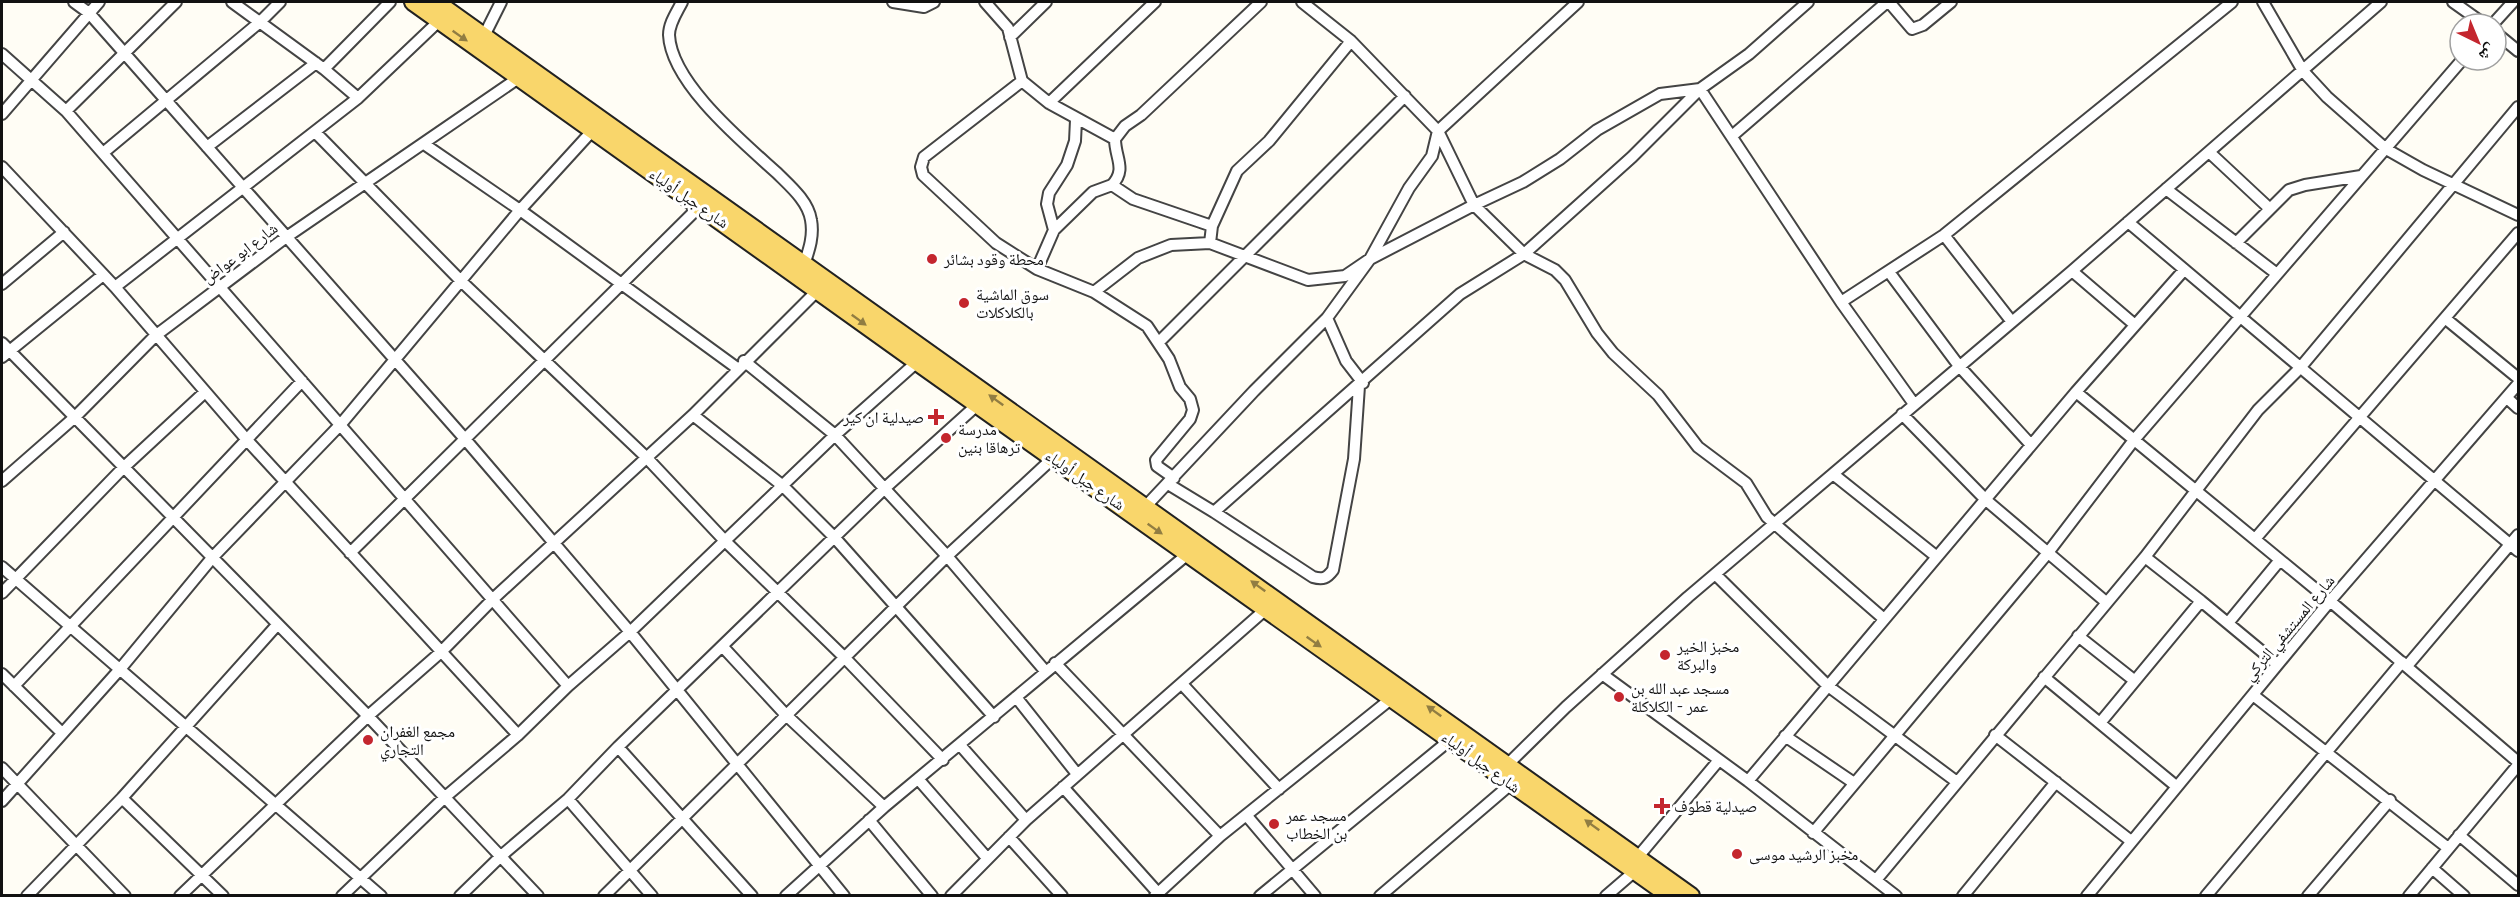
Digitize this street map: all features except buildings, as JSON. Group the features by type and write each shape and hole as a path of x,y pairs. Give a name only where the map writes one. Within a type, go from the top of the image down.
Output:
{"main road":[{"name":"شارع جبل أولياء","path":"413,2 1450,740 1506,774"},
{"name":"شارع جبل أولياء","path":"436,2 1146,506 1506,774 1636,864 1691,896"},
{"name":"شارع جبل أولياء","path":"1636,864 1670,896"}],"street":[{"path":"74,2 89,14 166,100 285,238 465,439 630,632 844,896"},
{"path":"2,114 99,2"},
{"path":"66,111 176,2"},
{"path":"232,2 320,66 358,98"},
{"path":"103,153 260,22 280,2"},
{"path":"207,147 320,66 390,2"},
{"path":"484,36 501,2"},
{"path":"682,2 672,21 669,35 680,66 701,101 800,195 812,219 812,243 804,265"},
{"path":"893,2 924,7 934,2"},
{"path":"985,2 1008,28 1022,81 1049,103 1076,120 1115,139"},
{"path":"1010,37 1046,2"},
{"path":"1049,103 1155,2"},
{"path":"1036,269 1054,230 1092,192 1112,185 1119,178 1121,169 1115,139 1125,126 1141,115 1261,2"},
{"path":"1302,2 1352,41 1438,131 1474,205 1524,254 1555,270 1565,280 1580,309 1613,352 1658,395 1698,447 1746,483 1761,510 1774,524 1884,619"},
{"path":"1146,506 1254,391 1327,318 1370,259 1409,188 1432,156 1438,131 1578,2"},
{"path":"1214,512 1361,385 1460,294 1524,254 1632,157 1700,89 1749,54 1808,2"},
{"path":"1732,136 1888,2 1912,30 1923,26 1951,2"},
{"path":"1841,302 1944,236 2232,2"},
{"path":"2263,2 2303,71 2327,97 2386,149 2518,215"},
{"path":"1380,896 1506,774 1602,674 1902,414 2072,271 2380,2"},
{"path":"2452,2 2467,12"},
{"path":"115,287 358,98 439,21"},
{"path":"1210,243 1212,226 1237,171 1269,141 1352,41"},
{"path":"2,54 66,111 494,598 568,686"},
{"path":"1813,833 2047,554 2134,440 2452,72"},
{"name":"شارع ابو عواض","path":"3,476 75,417 155,336 285,238 520,77"},
{"path":"1022,81 924,157 921,167 923,176 996,243 1036,269 1094,292 1137,318 1159,342 1193,410 1184,428 1156,460 1157,466 1171,481 1214,512 1313,577 1321,579 1328,577 1333,570 1353,459 1361,385 1346,361 1327,318"},
{"path":"1700,89 1841,302 1914,404"},
{"path":"1094,292 1152,250 1171,245 1210,243 1246,259 1308,280 1345,276 1370,259 1523,182 1560,159 1597,130 1660,94 1700,89"},
{"path":"1159,342 1246,259 1406,96"},
{"path":"1876,880 2145,556 2258,410 2300,368 2518,107"},
{"path":"1054,230 1047,204 1048,192 1067,165 1075,141 1076,120"},
{"path":"2,801 61,732 121,668 212,558 340,424 520,210 594,130"},
{"path":"315,132 460,280 646,457 725,541 845,658 943,760"},
{"path":"424,144 620,283 741,365 835,435 947,556 1046,672"},
{"path":"2209,152 2269,208"},
{"path":"2,167 115,287 247,440 518,735"},
{"path":"2236,243 2269,208 2294,187 2361,176"},
{"path":"1112,185 1133,199 1212,226"},
{"path":"2166,189 2277,274"},
{"path":"350,553 542,360 700,206"},
{"path":"2128,222 2514,548"},
{"path":"2,284 64,232"},
{"path":"2255,539 2518,233"},
{"path":"1944,236 2012,322"},
{"path":"1748,781 2076,392 2184,270"},
{"path":"2072,271 2135,325"},
{"path":"1889,272 1959,366 2031,446"},
{"path":"103,275 4,350 75,417 171,518 368,716 538,896"},
{"path":"180,896 368,716 441,652 494,598 693,415 818,290"},
{"path":"2446,319 2518,378"},
{"path":"342,896 444,798 518,735 568,686 630,632 835,435 917,362"},
{"path":"14,686 302,381"},
{"name":"شارع المستشفي التركي","path":"2091,894 2131,841 2277,664 2518,384"},
{"path":"2,593 123,468 205,392"},
{"path":"2076,392 2330,601 2518,764 2409,896"},
{"path":"2506,398 2518,408"},
{"path":"460,896 501,856 568,799 618,747 885,488 977,405"},
{"path":"1902,414 1986,500 2106,602"},
{"path":"693,415 783,486 835,538 994,717"},
{"path":"604,896 785,714 845,658 947,556 1053,458"},
{"path":"1833,474 1937,557"},
{"path":"2206,896 2327,751 2404,664 2514,548 2518,535"},
{"path":"786,896 884,807 1189,553"},
{"path":"2145,556 2277,664"},
{"path":"2228,623 2280,560"},
{"path":"2,567 69,627 187,725 381,896"},
{"path":"1716,576 1828,686 1957,782"},
{"path":"2100,723 2201,601"},
{"path":"953,895 1026,820 1266,609"},
{"path":"29,895 122,798 277,625"},
{"path":"2078,636 2134,681"},
{"path":"723,647 785,714 884,807"},
{"path":"1055,663 1220,836"},
{"path":"2,674 61,732"},
{"path":"1602,674 1748,781 1896,896"},
{"path":"2044,677 2176,786"},
{"path":"1182,684 1279,789"},
{"path":"2253,695 2390,800 2448,848"},
{"path":"1016,698 1077,774"},
{"path":"1064,787 1157,894 1220,836 1392,698"},
{"path":"1995,735 2131,841"},
{"path":"1785,736 1854,783"},
{"path":"1260,896 1450,740"},
{"path":"960,745 1026,820"},
{"path":"618,747 752,896"},
{"path":"1606,896 1636,864 1719,760"},
{"path":"2,768 125,896"},
{"path":"919,780 987,858"},
{"path":"1963,896 2056,782"},
{"path":"122,798 223,896"},
{"path":"568,799 652,896"},
{"path":"2308,896 2390,800"},
{"path":"1247,816 1315,896"},
{"path":"869,820 932,896"},
{"path":"2460,835 2518,885"},
{"path":"1009,837 1062,896"},
{"path":"2432,868 2464,896"}],"place":[{"name":"محطة وقود بشائر","path":"932,259"},
{"name":"سوق الماشية بالكلاكلات","path":"964,303"},
{"name":"صيدلية ان كير","path":"936,417"},
{"name":"مدرسة ترهاقا بنين","path":"946,438"},
{"name":"مخبز الخير والبركة","path":"1665,655"},
{"name":"مسجد عبد الله بن عمر - الكلاكلة","path":"1619,697"},
{"name":"مجمع الغفران التجاري","path":"368,740"},
{"name":"صيدلية قطوف","path":"1662,806"},
{"name":"مسجد عمر بن الخطاب","path":"1274,824"},
{"name":"مخبز الرشيد موسى","path":"1737,854"}]}
